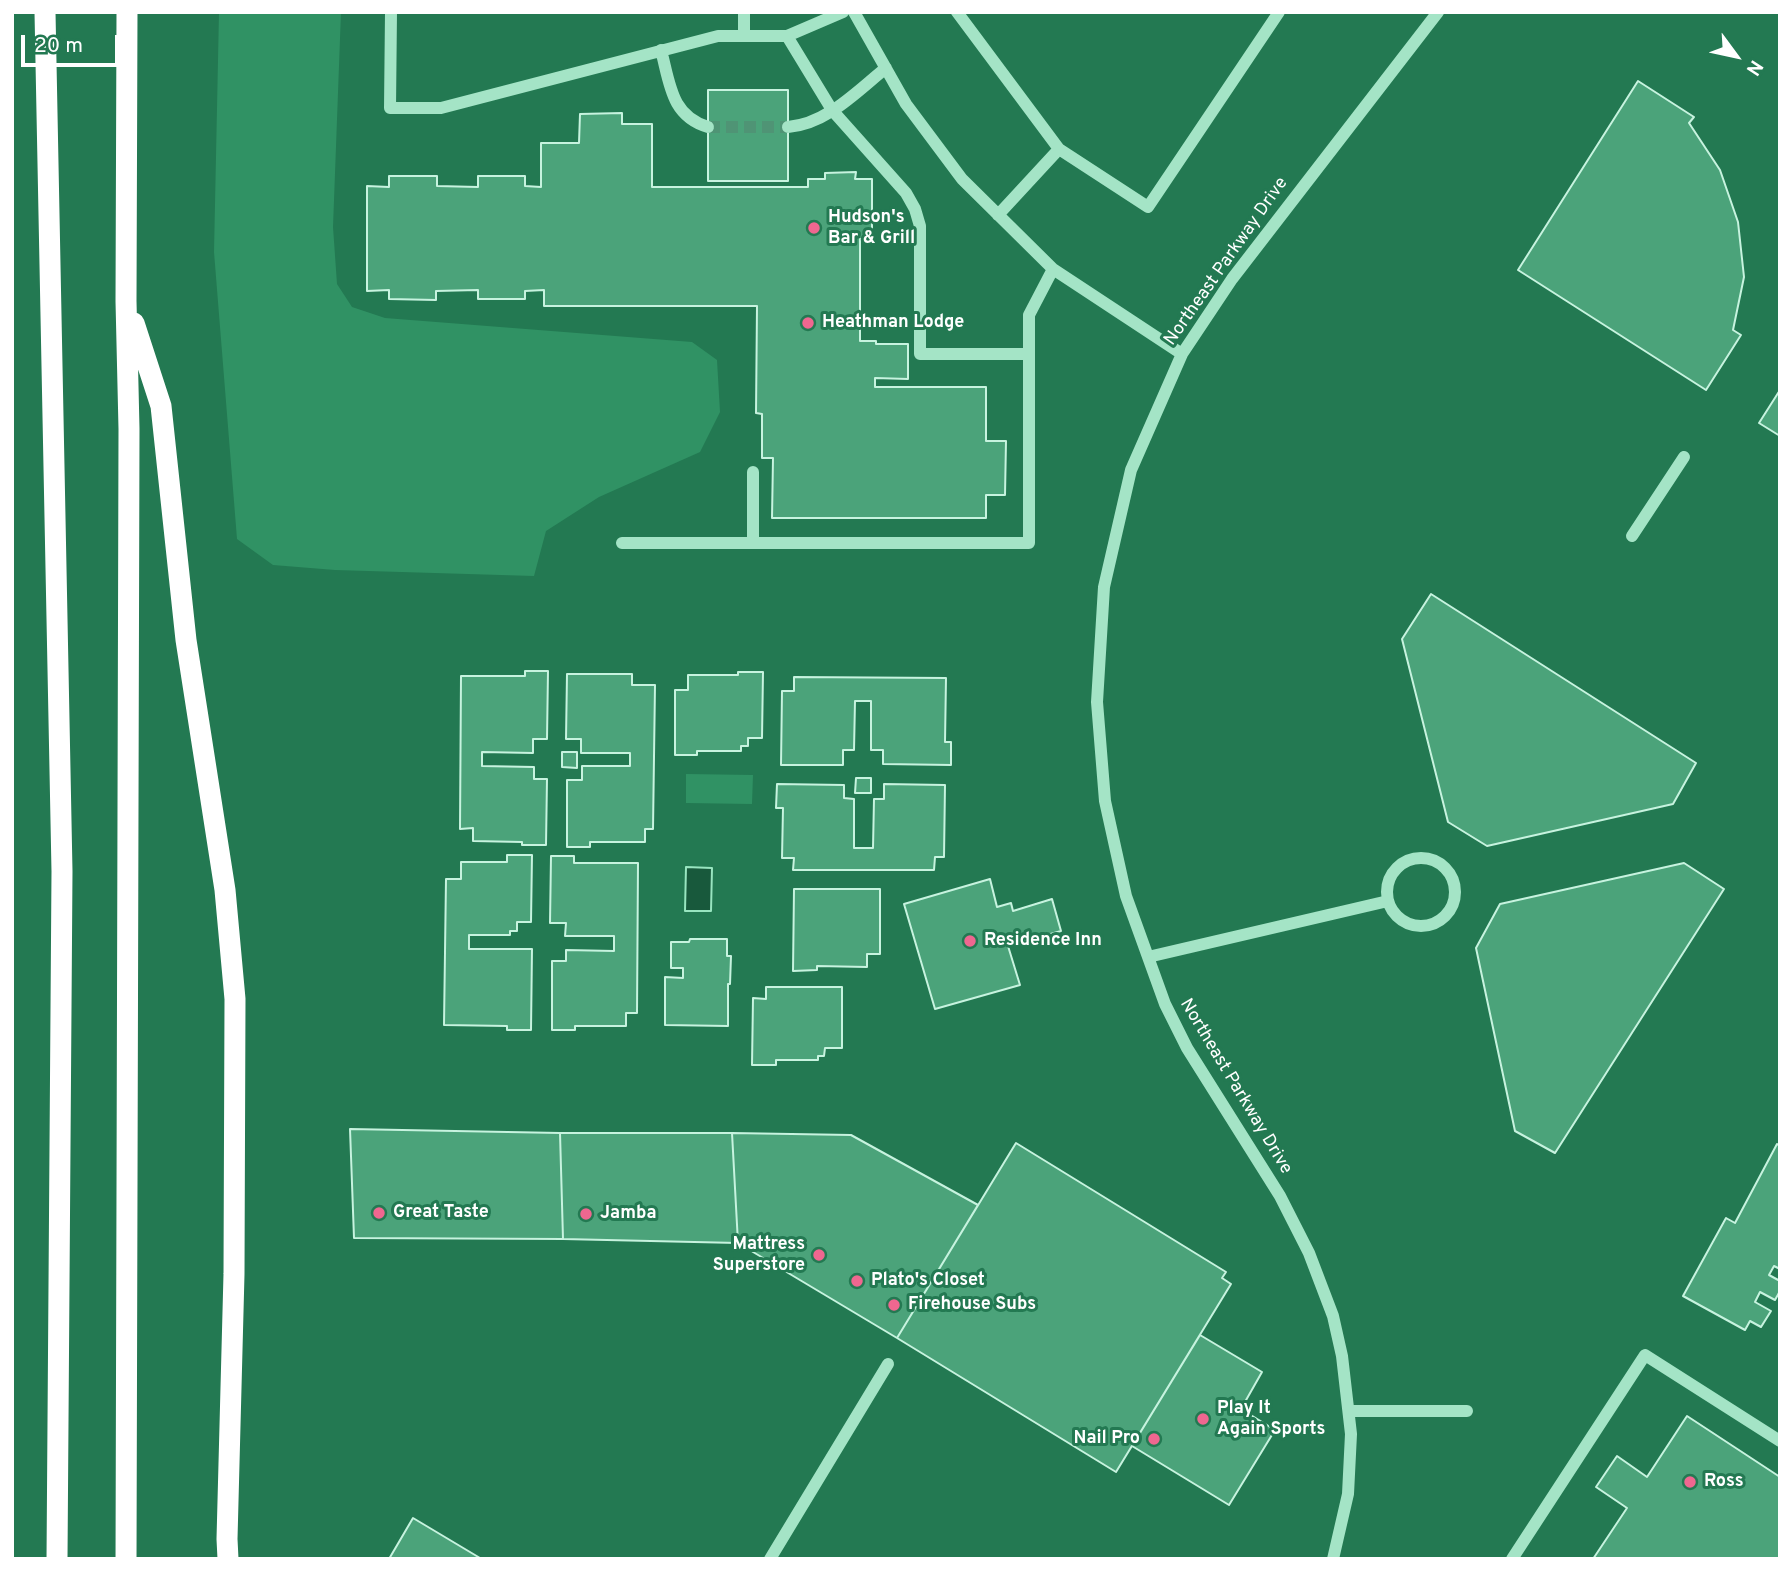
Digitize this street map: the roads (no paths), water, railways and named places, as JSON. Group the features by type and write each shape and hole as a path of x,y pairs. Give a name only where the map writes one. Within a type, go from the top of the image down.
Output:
{"highway":[{"path":"46,12 62,872 57,1559"},
{"path":"126,1559 129,457 126,301 127,12"},
{"path":"126,301 161,406 186,640 225,890 235,999 234,1274 226,1552"}],"street":[{"path":"391,12 390,108 441,108 718,36 788,36 843,12"},
{"path":"744,12 744,36"},
{"path":"854,12 906,104 962,179 1053,269 1182,355"},
{"path":"957,12 1059,149 1147,207 1279,12"},
{"name":"Northeast Parkway Drive","path":"1333,1559 1348,1494 1350,1411 1333,1315 1309,1253 1280,1196 1187,1048 1165,1004 1126,896 1105,801 1097,702 1104,587 1131,470 1182,355 1240,268 1438,12"},
{"path":"788,36 832,110 906,193 915,209 920,235 920,354 1029,354"},
{"path":"661,50 679,108 687,117 708,127"},
{"path":"789,127 820,120 886,68"},
{"path":"998,215 1059,149"},
{"path":"622,542 1028,543 1029,314 1053,269"},
{"path":"1632,536 1684,457"},
{"path":"752,472 752,542"},
{"path":"1418,858 1435,861 1448,871 1454,882 1451,907 1443,917 1432,924 1420,926 1407,923 1394,912 1388,901 1387,888 1391,876 1399,866 1409,860 1418,858"},
{"path":"1148,957 1388,901"},
{"path":"1512,1559 1645,1355 1780,1441"},
{"path":"770,1559 888,1364"},
{"path":"1350,1411 1467,1411"}],"tunnel":[{"path":"708,127 788,127"}],"place":[{"name":"Hudson's Bar & Grill","path":"814,228"},
{"name":"Heathman Lodge","path":"808,323"},
{"name":"Residence Inn","path":"970,941"},
{"name":"Great Taste","path":"379,1213"},
{"name":"Jamba","path":"586,1214"},
{"name":"Mattress Superstore","path":"819,1255"},
{"name":"Plato's Closet","path":"857,1281"},
{"name":"Firehouse Subs","path":"894,1305"},
{"name":"Play It Again Sports","path":"1203,1419"},
{"name":"Nail Pro","path":"1154,1439"},
{"name":"Ross","path":"1690,1482"}]}
